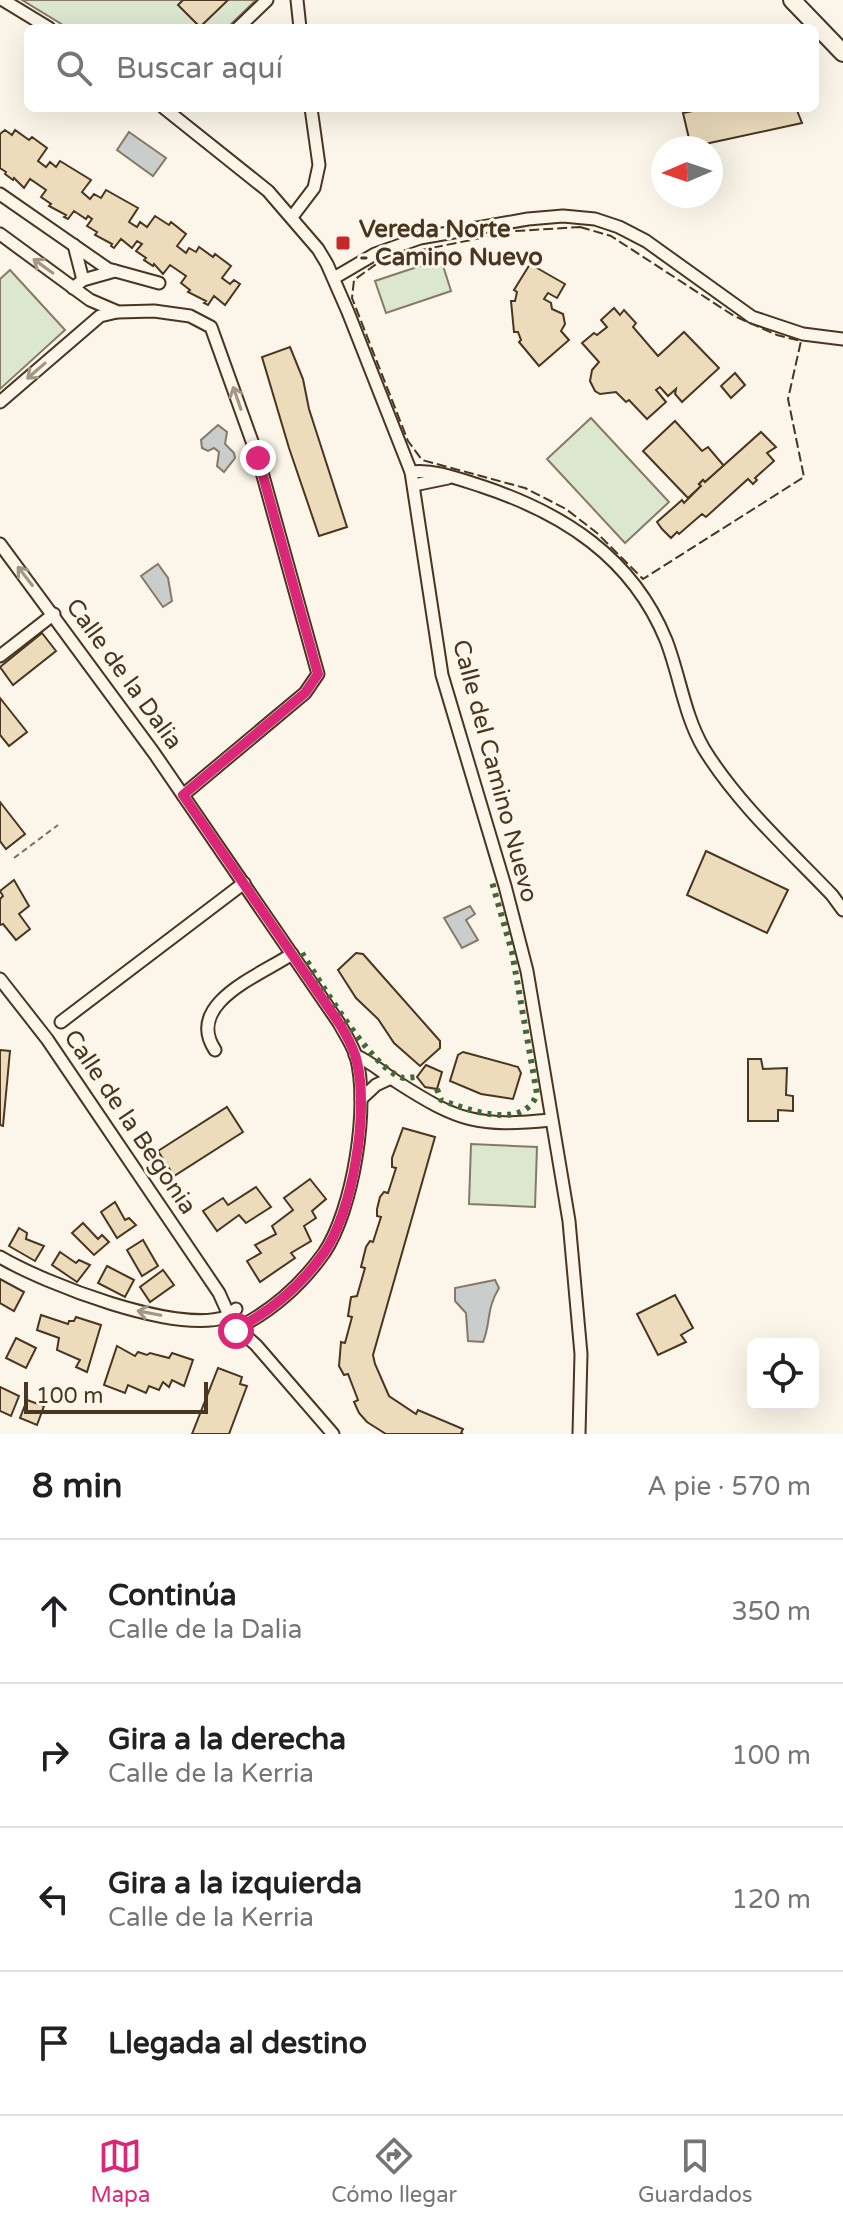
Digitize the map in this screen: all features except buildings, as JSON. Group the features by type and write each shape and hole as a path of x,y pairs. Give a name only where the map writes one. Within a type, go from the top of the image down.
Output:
{"street":[{"path":"3,0 42,24"},
{"path":"242,24 267,0"},
{"path":"297,0 300,24"},
{"path":"792,0 815,24"},
{"path":"819,28 843,53"},
{"name":"Calle del Camino Nuevo","path":"174,112 268,191 318,249 334,278 411,472 442,675 527,971 569,1221 581,1354 579,1434"},
{"path":"292,217 314,188 319,165 312,112"},
{"path":"0,194 115,271 159,283"},
{"path":"334,278 403,242 520,220 595,219 646,241 752,317 803,334 843,339"},
{"path":"0,234 78,284 90,300 118,312"},
{"path":"74,245 78,284"},
{"path":"78,284 115,271"},
{"path":"0,402 100,316 154,311 190,316 211,327 258,458 318,674 305,693 183,795"},
{"path":"411,472 431,472 524,500 580,531 621,568 646,603 666,640 691,725 705,750 728,783 843,910"},
{"path":"414,485 448,478"},
{"name":"Calle de la Dalia","path":"0,544 183,795 339,1023 355,1055 361,1099 351,1183 343,1211 325,1251 284,1297 244,1326"},
{"path":"0,656 54,614"},
{"path":"61,1022 244,883"},
{"path":"215,1050 206,1025 215,1006 292,954"},
{"name":"Calle de la Begonia","path":"0,979 47,1039 230,1313"},
{"path":"355,1055 435,1107 469,1120 507,1124 551,1120"},
{"path":"361,1099 376,1085 391,1078"},
{"path":"0,1257 68,1288 121,1307 191,1320 214,1320 230,1313 245,1312 244,1326 256,1345 333,1434"},
{"path":"230,1313 229,1327 244,1326"}],"path":[{"path":"14,858 58,825"}],"green space":[{"path":"22,0 256,0 231,24 61,24"},
{"path":"441,259 451,291 386,313 375,281"},
{"path":"10,270 65,330 0,389 0,279"},
{"path":"591,418 669,502 625,543 547,459"},
{"path":"471,1144 537,1147 535,1207 469,1204"}],"shaded area":[{"path":"129,132 166,158 153,176 117,150"},
{"path":"218,425 227,432 225,444 235,458 224,472 217,466 219,452 214,448 208,451 202,448 201,440"},
{"path":"158,564 168,578 172,601 163,607 141,576"},
{"path":"470,906 475,914 466,920 478,940 462,948 444,918"},
{"path":"495,1280 499,1288 492,1303 483,1342 468,1341 466,1313 455,1301 455,1288"}],"hedge":[{"path":"437,1089 441,1100 494,1115 520,1112 530,1105 537,1094 512,952 492,882"},
{"path":"302,953 348,1024 378,1060 404,1078 417,1077"}],"fence":[{"path":"580,227 611,236 734,316 777,335 801,341 788,399 804,477 643,579 597,533 566,509 525,488 422,460 408,441 352,298 354,280 386,257 516,231 580,227"}],"place":[{"name":"Vereda Norte - Camino Nuevo","path":"343,243"}],"route":[{"path":"236,1331 284,1297 325,1251 343,1211 351,1183 361,1099 355,1055 339,1023 183,795 305,693 318,674 258,458"}]}
